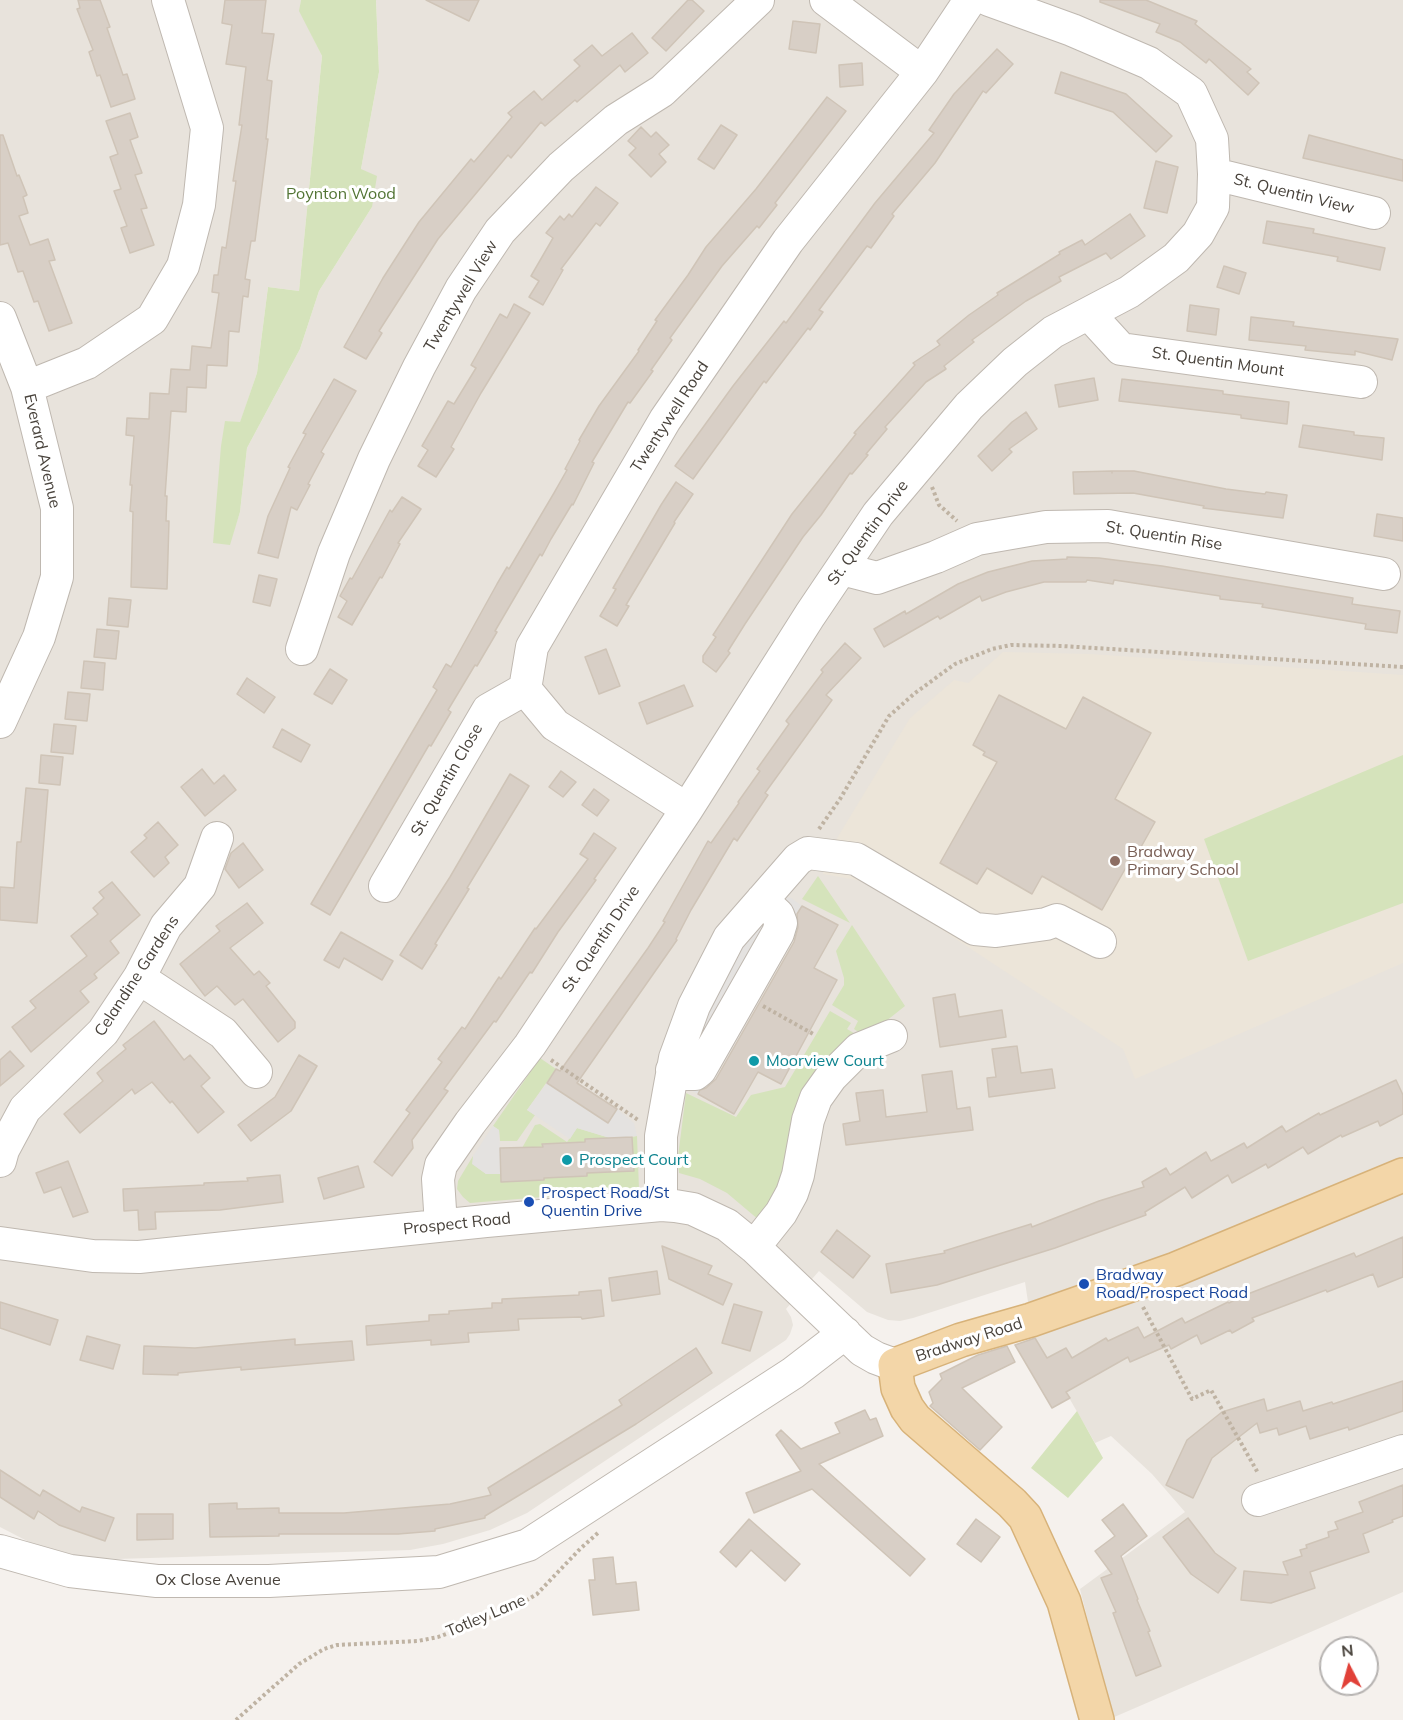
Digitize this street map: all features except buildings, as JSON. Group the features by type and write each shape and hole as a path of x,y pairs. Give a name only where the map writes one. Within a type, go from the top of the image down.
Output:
{"main road":[{"name":"Bradway Road","path":"1097,1720 1064,1602 1024,1517 1012,1503 915,1419 898,1388 895,1365 944,1346 1032,1320 1216,1254 1403,1175"}],"street":[{"path":"27,387 87,363 152,319 183,266 199,204 207,128 168,0"},
{"name":"Twentywell View","path":"302,649 334,553 374,459 419,367 451,309 500,231 561,167 616,120 662,91 758,0"},
{"path":"826,0 922,72"},
{"name":"Twentywell Road","path":"525,689 532,647 665,420 788,241 922,72 970,0"},
{"name":"St. Quentin Drive","path":"441,1225 438,1186 441,1166 470,1122 530,1045 687,809 810,615 878,514 969,406 1015,362 1053,332 1129,292 1176,258 1198,234 1213,207 1212,139 1191,93 1149,63 1072,30 989,0"},
{"name":"St. Quentin View","path":"1214,174 1374,213"},
{"name":"St. Quentin Mount","path":"1089,314 1121,350 1361,382"},
{"name":"Everard Avenue","path":"0,318 27,387 57,508 57,577 39,637 0,722"},
{"name":"St. Quentin Rise","path":"842,569 877,578 936,557 977,539 1046,527 1108,526 1384,574"},
{"path":"525,689 555,725 687,809"},
{"name":"St. Quentin Close","path":"385,886 488,710 525,689"},
{"name":"Celandine Gardens","path":"0,1161 3,1150 25,1109 103,1032 139,978 166,926 200,886 218,838"},
{"path":"661,1205 661,1136 675,1058 694,1006 729,938 798,859 808,853 856,859 975,929 996,931 1046,924 1057,920 1100,942"},
{"path":"672,1070 687,1074 700,1071 778,933 781,923 778,915 762,900"},
{"path":"139,978 223,1033 256,1072"},
{"path":"754,1247 781,1213 792,1193 798,1175 808,1120 816,1098 831,1077 859,1049 891,1036"},
{"name":"Prospect Road","path":"0,1243 93,1256 140,1257 441,1225 661,1205 693,1209 727,1225 754,1247 862,1350 895,1365"},
{"name":"Ox Close Avenue","path":"0,1551 70,1571 157,1581 269,1581 440,1572 528,1545 793,1373 845,1333"},
{"path":"1265,1498 1403,1452"}],"path":[{"path":"923,461 939,506 977,539"},
{"path":"808,853 807,847 840,799 889,716 915,693 955,664 992,649 1011,645 1062,646 1403,668"},
{"path":"769,1010 815,1035"},
{"path":"530,1045 661,1136"},
{"path":"1132,1285 1192,1399 1211,1390 1265,1498"},
{"name":"Totley Lane","path":"236,1720 299,1664 324,1649 338,1645 418,1641 438,1637 512,1609 537,1594 580,1549 609,1525"}],"shaded area":[{"path":"0,0 301,0 300,11 322,56 299,291 268,287 257,373 240,423 225,421 229,545 240,512 247,448 300,349 319,291 372,207 361,169 379,72 376,0 1403,0 1403,1592 1112,1718 1080,1589 1185,1512 1152,1474 1111,1436 1095,1443 1033,1335 1025,1282 900,1321 888,1320 867,1312 819,1271 786,1309 793,1325 786,1340 527,1513 490,1530 443,1544 410,1550 117,1559 71,1556 33,1544 0,1527"},
{"name":"Bradway Primary School","path":"1003,652 1089,654 1403,675 1403,963 1135,1079 1123,1049 898,901 862,881 823,874 831,848 910,718 954,680 968,683"},
{"path":"786,897 802,906 776,952 783,956 731,1051 723,1048 698,1094 686,1088 706,1019 727,974 748,938"},
{"path":"547,1083 608,1123 617,1109 634,1123 637,1136 610,1138 577,1128 570,1139 527,1110"},
{"path":"493,1126 499,1130 501,1174 486,1174 472,1164 473,1156"}],"green space":[{"name":"Poynton Wood","path":"301,0 376,0 379,72 361,169 377,176 372,207 319,291 300,349 247,448 240,512 230,545 213,543 225,421 240,422 257,373 268,287 299,291 322,56 299,11"},
{"path":"1403,755 1403,903 1248,961 1204,839"},
{"path":"818,876 850,923 802,899"},
{"path":"852,925 905,1006 866,1037 854,1029 858,1021 832,1005 844,985 836,951"},
{"path":"830,1011 851,1023 847,1029 864,1039 784,1182 759,1220 727,1193 700,1179 679,1173 678,1157 686,1093 736,1117 751,1095 785,1087"},
{"path":"540,1058 556,1069 527,1110 535,1115 517,1141 500,1141 499,1130 493,1126"},
{"path":"540,1124 567,1142 577,1128 610,1138 585,1139 585,1142 543,1144 543,1147 522,1148 535,1125"},
{"path":"637,1136 639,1189 470,1203 457,1189 458,1181 473,1156 473,1164 486,1174 501,1174 502,1182 544,1180 544,1178 587,1173 633,1171 632,1137"},
{"path":"1077,1411 1103,1458 1068,1498 1031,1468"}],"place":[{"name":"Bradway Primary School","path":"1115,861"},
{"name":"Moorview Court","path":"754,1061"},
{"name":"Prospect Court","path":"567,1160"},
{"name":"Prospect Road/St Quentin Drive","path":"529,1202"},
{"name":"Bradway Road/Prospect Road","path":"1084,1284"}]}
